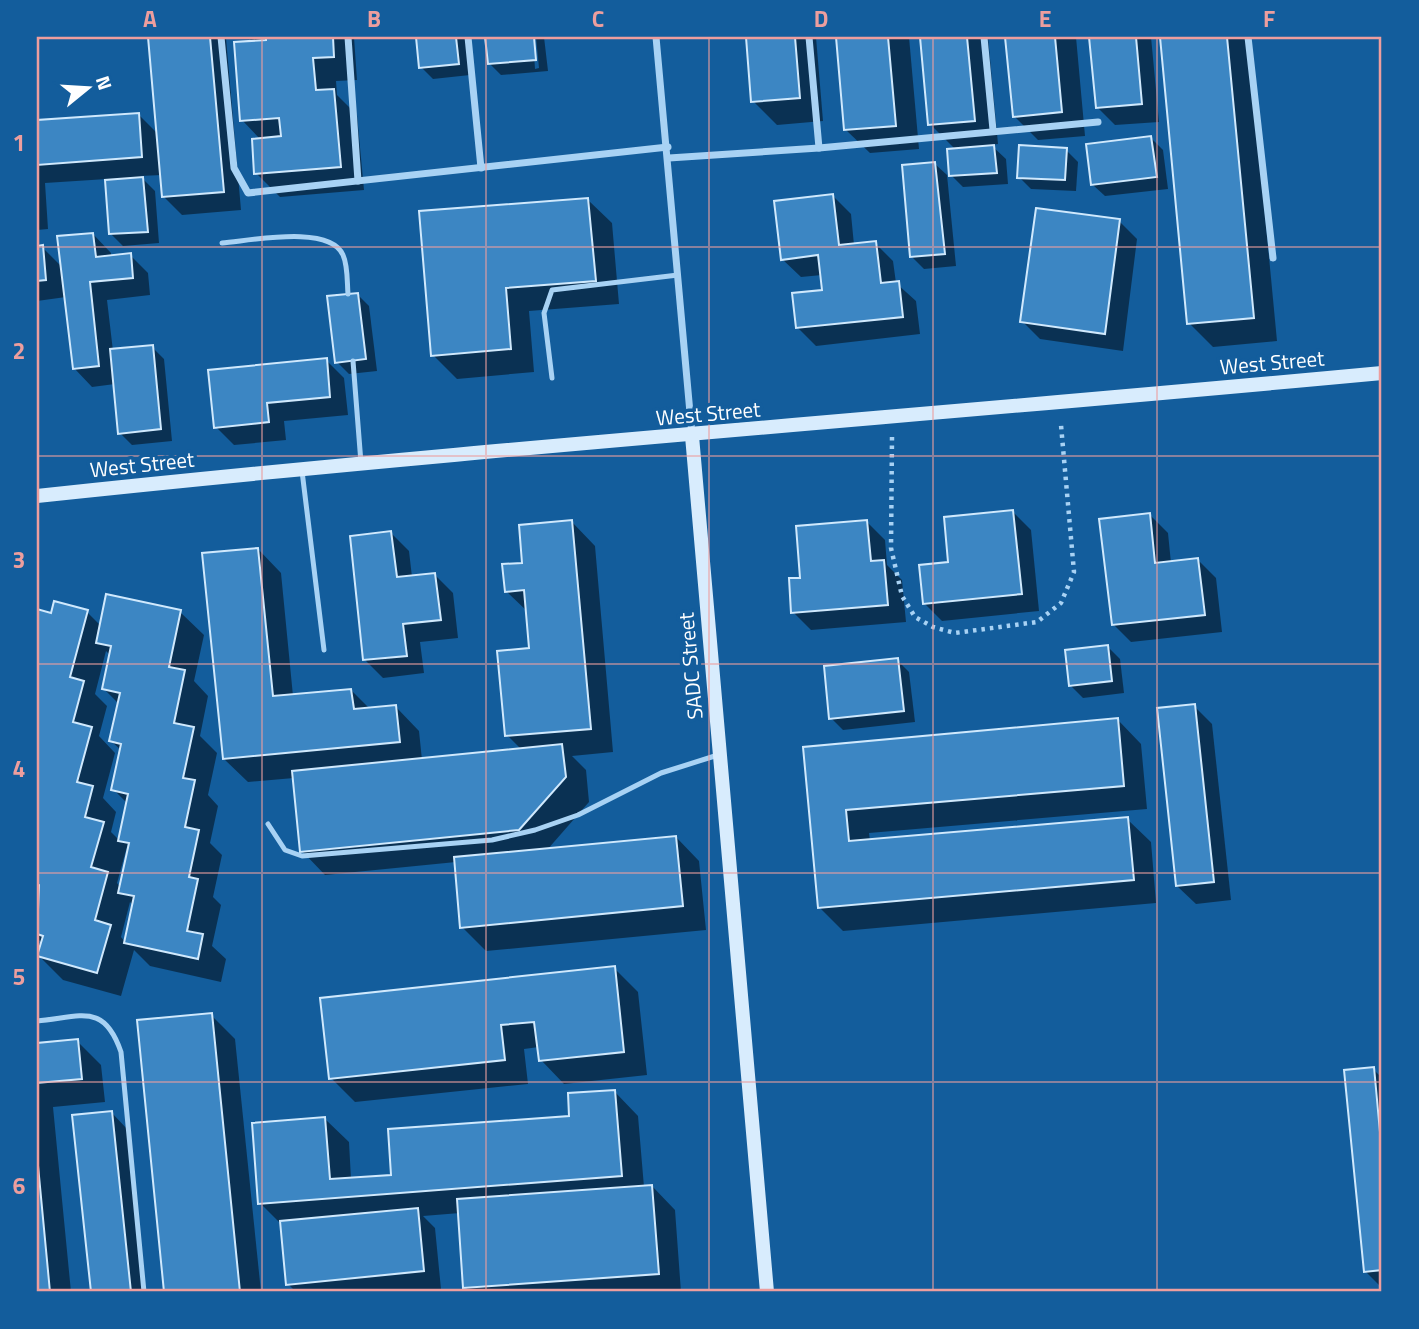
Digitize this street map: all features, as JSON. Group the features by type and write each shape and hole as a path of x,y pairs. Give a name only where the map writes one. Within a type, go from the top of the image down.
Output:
{"main road":[{"name":"West Street","path":"37,496 302,468 692,436 1382,373"},
{"name":"SADC Street","path":"692,436 767,1292"}],"street":[{"path":"220,37 234,168 248,193 668,147"},
{"path":"348,37 358,181"},
{"path":"468,37 481,168"},
{"name":"SADC Street","path":"656,37 692,436"},
{"path":"809,37 819,148"},
{"path":"985,37 993,130"},
{"path":"1248,37 1273,258"},
{"path":"669,158 819,148 1098,122"}],"lane":[{"path":"222,243 310,236 332,243 343,254 348,294"},
{"path":"552,378 544,313 552,290 678,275"},
{"path":"353,361 360,463"},
{"path":"302,468 324,650"},
{"path":"268,824 285,850 302,856 492,840 578,815 661,773 718,755"},
{"path":"37,1021 95,1016 113,1028 121,1052 144,1292"}],"path":[{"path":"893,418 891,548 902,596 915,617 933,627 955,632 1037,622 1061,603 1074,572 1059,403"}],"building":[{"path":"148,37 210,37 224,192 162,197"},
{"path":"266,37 333,37 334,57 313,58 316,90 334,89 341,167 254,174 252,139 281,136 279,118 240,121 234,42 266,40"},
{"path":"416,37 456,37 459,64 419,68"},
{"path":"485,37 534,37 536,60 488,64"},
{"path":"746,37 795,37 800,98 751,102"},
{"path":"836,37 888,37 896,126 844,130"},
{"path":"920,37 967,37 975,121 928,125"},
{"path":"1005,37 1055,37 1062,112 1013,117"},
{"path":"1089,37 1136,37 1142,104 1096,108"},
{"path":"1160,37 1227,37 1254,318 1187,324"},
{"path":"139,113 142,157 37,165 37,120"},
{"path":"1151,136 1157,177 1091,185 1086,144"},
{"path":"994,145 997,173 949,176 947,149"},
{"path":"1019,145 1067,148 1065,180 1017,178"},
{"path":"935,162 945,254 910,257 902,165"},
{"path":"143,177 148,232 109,234 105,180"},
{"path":"833,194 839,245 876,241 881,283 899,281 903,317 796,328 792,293 822,290 818,255 781,260 774,201"},
{"path":"588,198 596,281 506,288 511,349 431,356 419,211"},
{"path":"1036,208 1120,219 1105,334 1020,322"},
{"path":"93,233 96,257 131,253 133,278 90,282 99,366 73,369 57,236"},
{"path":"43,245 46,280 37,281 37,246"},
{"path":"358,293 366,359 335,363 327,296"},
{"path":"153,345 161,429 118,434 110,349"},
{"path":"327,358 330,397 267,403 269,422 214,428 208,370"},
{"path":"1013,510 1022,594 923,604 919,565 948,562 944,517"},
{"path":"1150,513 1155,563 1198,558 1205,615 1112,625 1099,519"},
{"path":"572,520 591,729 505,736 497,651 529,648 524,590 505,592 502,564 522,563 519,525"},
{"path":"867,520 871,561 884,560 888,605 791,613 789,578 800,578 796,526"},
{"path":"391,531 397,577 435,573 441,620 403,624 407,656 363,660 350,536"},
{"path":"258,548 273,696 351,689 354,709 396,705 400,742 223,759 202,553"},
{"path":"106,594 181,610 169,667 185,670 174,723 194,727 183,778 195,780 185,827 199,830 189,877 198,879 187,931 203,934 198,959 124,943 134,896 118,893 129,843 118,841 128,794 111,790 121,744 109,741 120,693 102,689 111,646 96,643"},
{"path":"54,601 88,610 70,677 84,681 73,722 92,727 77,782 93,786 85,817 104,822 91,867 108,872 95,920 111,925 97,973 37,956 43,936 37,934 37,609 51,613"},
{"path":"1108,645 1112,681 1069,686 1065,650"},
{"path":"898,658 904,711 829,719 824,666"},
{"path":"1195,704 1214,882 1176,886 1157,708"},
{"path":"1118,718 1124,786 846,810 849,841 1128,817 1134,880 818,908 803,747"},
{"path":"562,744 566,777 519,830 300,852 292,771"},
{"path":"676,836 683,906 460,928 454,857"},
{"path":"615,966 624,1052 539,1061 534,1022 501,1025 505,1060 329,1079 320,998"},
{"path":"212,1013 240,1292 164,1292 137,1020"},
{"path":"78,1039 82,1079 37,1083 37,1043"},
{"path":"1374,1067 1382,1154 1382,1270 1364,1272 1344,1070"},
{"path":"615,1090 622,1176 258,1204 252,1123 325,1117 330,1179 391,1175 388,1129 569,1116 568,1093"},
{"path":"112,1111 131,1292 91,1292 72,1115"},
{"path":"37,1155 50,1292 37,1292"},
{"path":"652,1185 659,1274 463,1288 457,1199"},
{"path":"418,1208 424,1271 286,1285 280,1221"}]}
